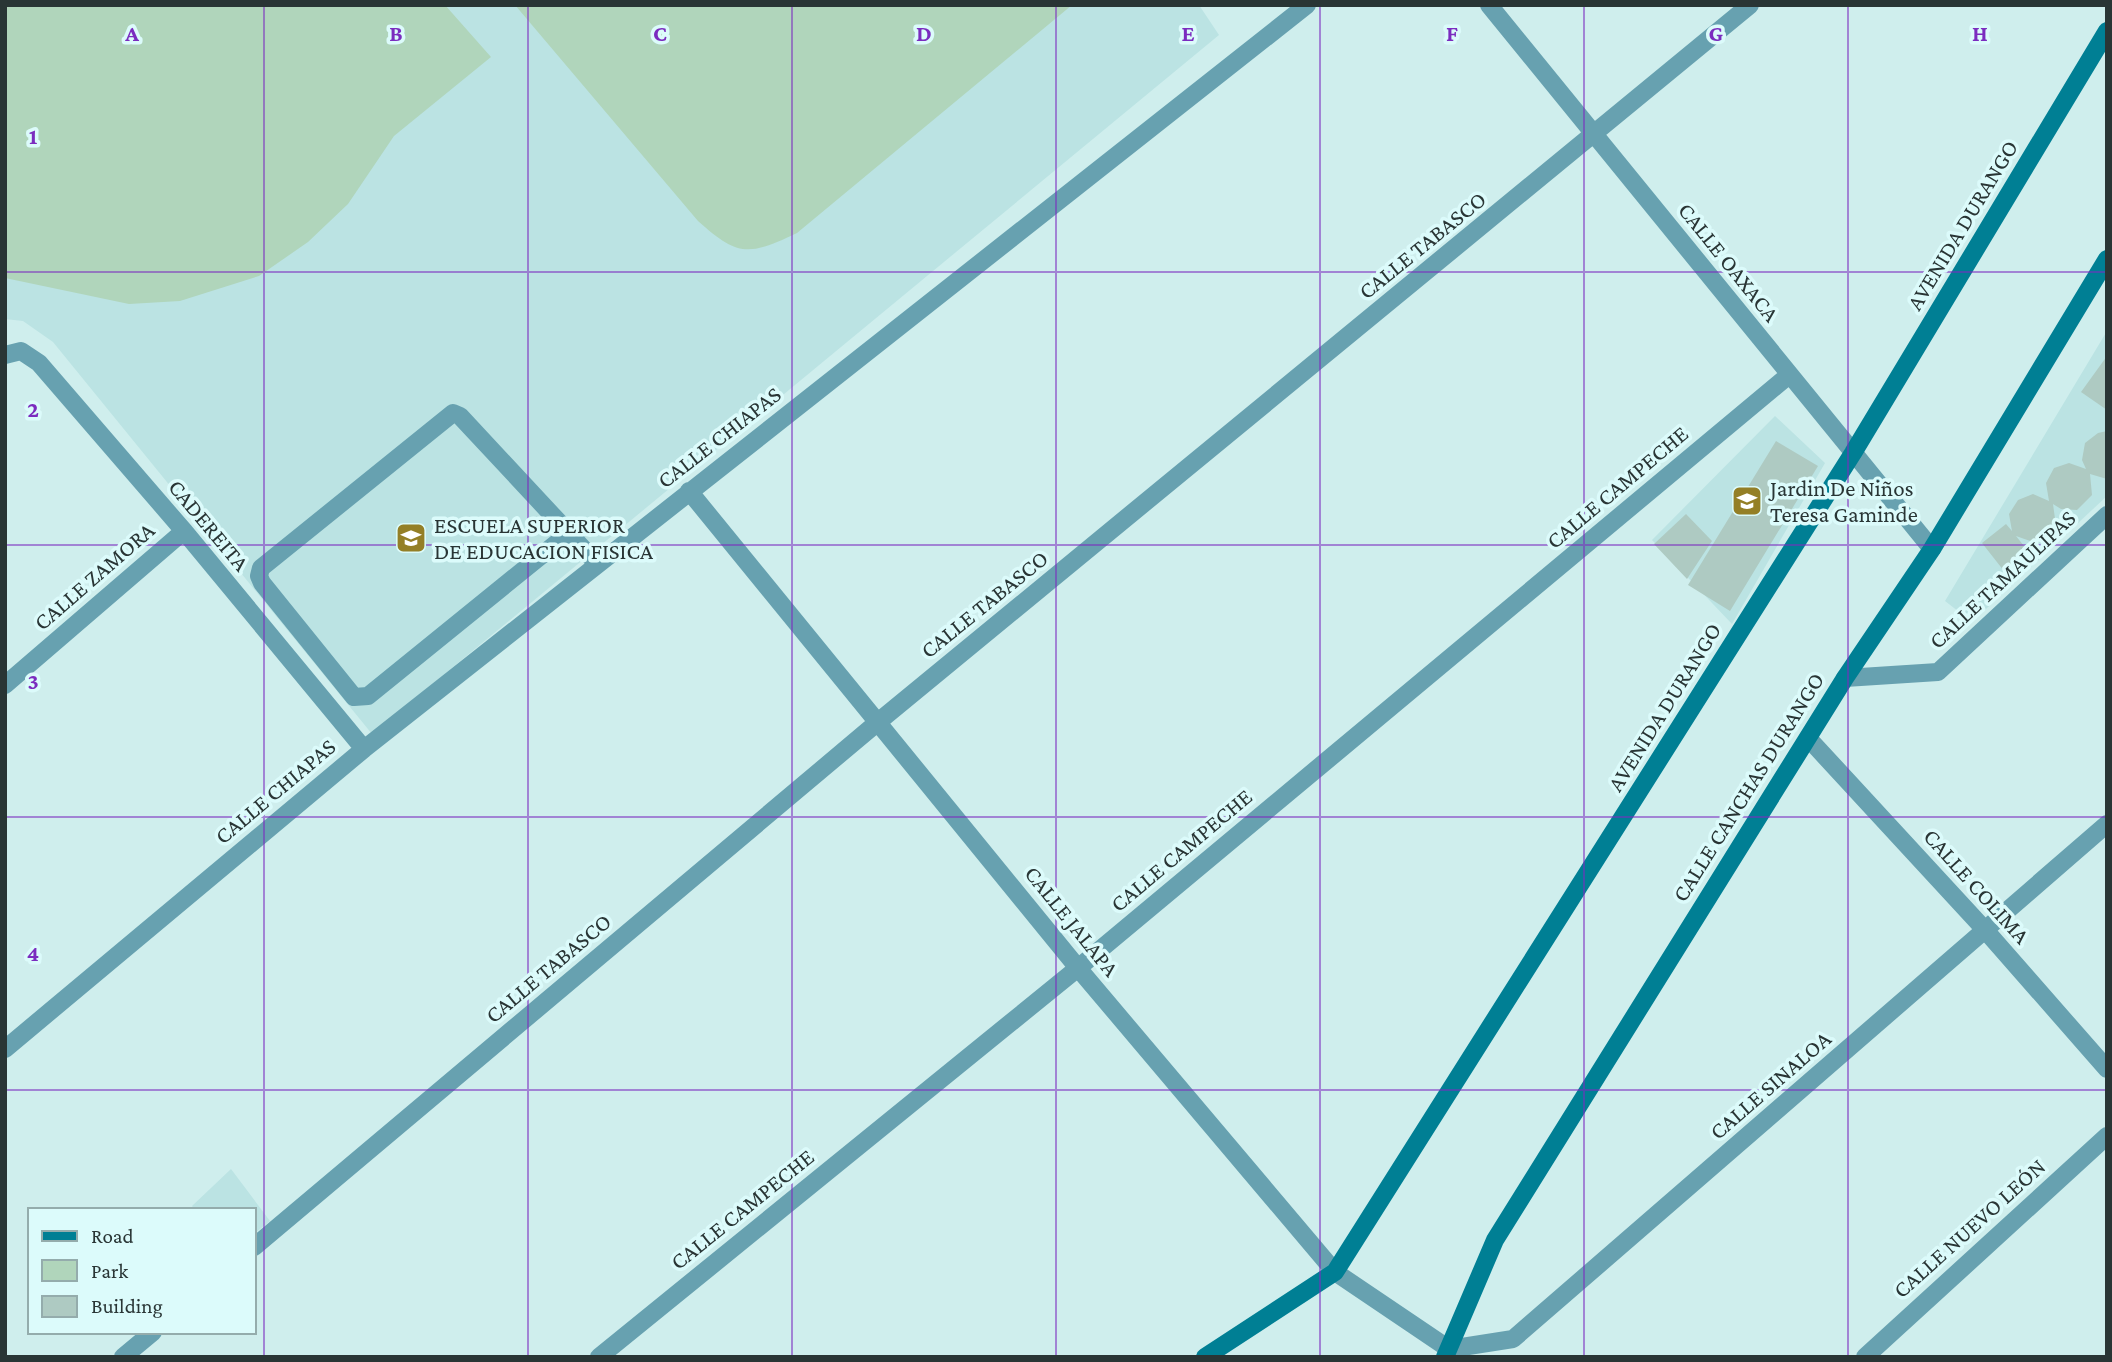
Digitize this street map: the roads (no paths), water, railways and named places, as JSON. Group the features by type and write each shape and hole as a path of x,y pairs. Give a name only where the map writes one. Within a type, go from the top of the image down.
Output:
{"main road":[{"name":"AVENIDA DURANGO","path":"1205,1357 1335,1272 1853,453 2107,31"},
{"name":"CALLE CANCHAS DURANGO","path":"1447,1353 1495,1240 1845,678 1932,550 2107,259"}],"street":[{"name":"CALLE CHIAPAS","path":"5,1049 364,749 1307,5"},
{"name":"CALLE OAXACA","path":"1489,5 1932,550"},
{"name":"CALLE TABASCO","path":"256,1245 878,722 1750,5"},
{"name":"CADEREITA","path":"5,355 21,351 39,363 184,531 364,749"},
{"name":"CALLE CAMPECHE","path":"598,1357 1078,968 1789,375"},
{"path":"569,533 368,696 360,699 354,697 259,576 261,568 453,413 460,416 569,533 597,564"},
{"name":"CALLE JALAPA","path":"689,491 1078,968 1335,1272 1447,1353"},
{"name":"CALLE TAMAULIPAS","path":"1845,678 1938,673 2107,515"},
{"name":"CALLE ZAMORA","path":"5,685 184,531"},
{"name":"CALLE COLIMA","path":"1808,738 1986,931 2107,1069"},
{"name":"CALLE SINALOA","path":"1447,1353 1513,1339 2107,824"},
{"name":"CALLE NUEVO LEÓN","path":"1865,1357 2107,1136"},
{"path":"123,1357 150,1334"}],"place":[{"name":"Jardin De Niños Teresa Gaminde","path":"1747,501"},
{"name":"ESCUELA SUPERIOR DE EDUCACION FISICA","path":"411,538"}]}
